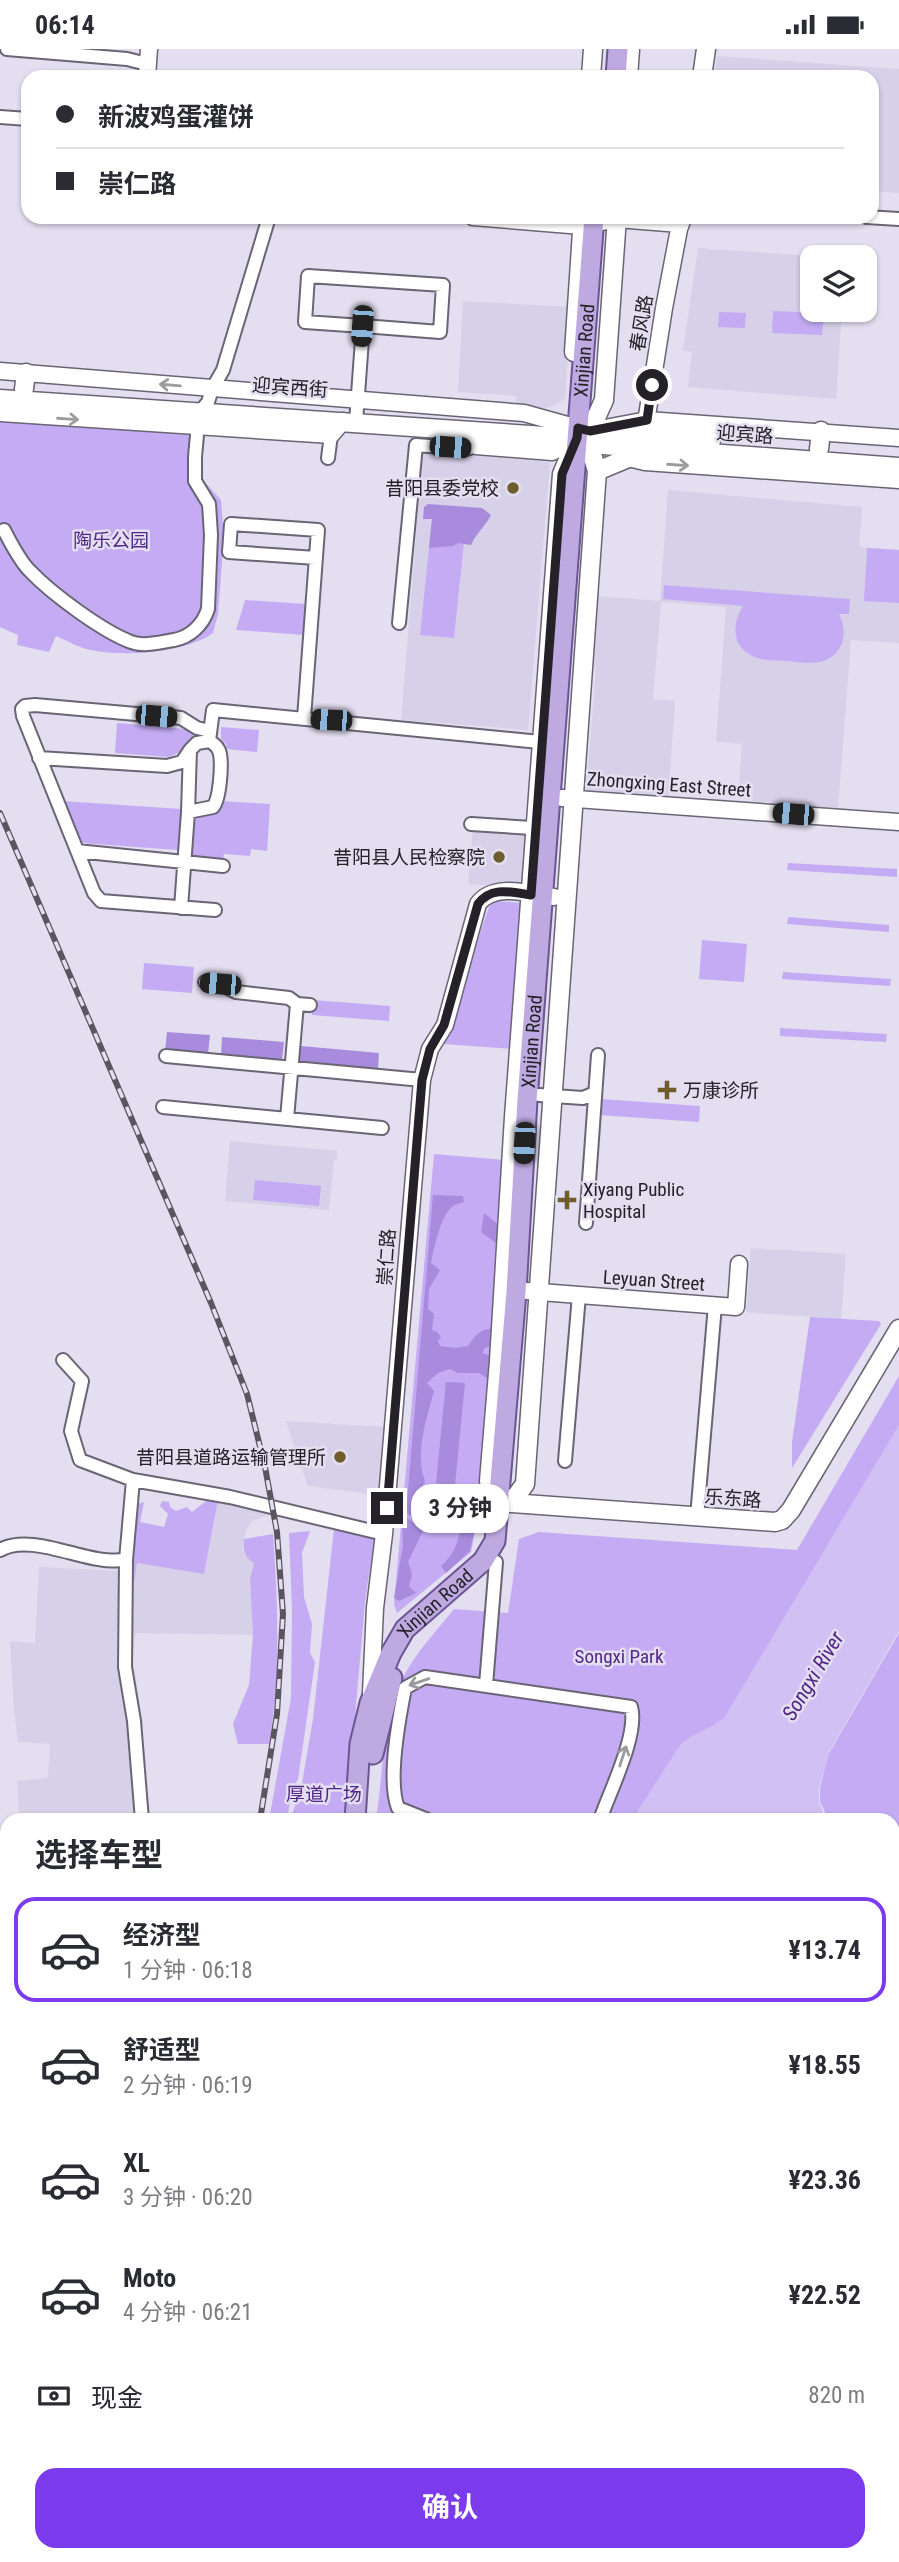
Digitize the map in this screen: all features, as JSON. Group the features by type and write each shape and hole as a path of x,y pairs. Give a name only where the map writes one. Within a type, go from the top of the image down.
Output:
{"main road":[{"path":"592,70 593,49"},
{"path":"605,70 607,49"},
{"path":"616,70 618,49"},
{"path":"628,70 629,49"},
{"path":"703,70 706,49"},
{"name":"Xinjian Road","path":"368,1813 373,1746 390,1683 399,1663 413,1637 496,1562 507,1541 504,1507 516,1292 543,896 568,798 583,435 599,224"},
{"name":"迎宾西街","path":"0,387 24,395"},
{"name":"迎宾西街","path":"0,399 24,395 583,435"},
{"name":"迎宾西街","path":"204,408 270,424 349,418 460,430 524,442 583,435"},
{"path":"545,1095 597,471 583,435"},
{"name":"Xinjian Road","path":"355,1813 360,1744 370,1703 391,1653 405,1629 483,1561 492,1549 504,1507 532,1292 545,1095 542,825 548,740 583,435"},
{"name":"迎宾路","path":"583,435 647,435 817,453 899,467"},
{"path":"597,471 628,458 647,435"},
{"name":"迎宾路","path":"817,453 899,455"},
{"name":"乐东路","path":"504,1507 775,1522 782,1520 791,1510 899,1329"},
{"name":"乐东路","path":"504,1507 773,1533 789,1528 806,1505 899,1349"}],"street":[{"path":"6,49 148,63"},
{"path":"0,117 21,118"},
{"path":"879,218 899,219"},
{"path":"4,530 29,570 88,617 132,642 149,644 179,639 195,630 205,619 208,609 211,534 209,504 195,481 204,408 223,370 267,224"},
{"name":"春风路","path":"647,435 664,308 679,224"},
{"path":"308,276 443,285 440,332 362,326 304,322 308,276"},
{"path":"328,458 349,418 362,326"},
{"path":"0,371 24,395 204,408"},
{"path":"0,413 24,395"},
{"path":"460,430 476,446"},
{"path":"583,435 647,435"},
{"path":"583,435 628,458 645,462 817,453 899,438"},
{"path":"399,623 416,445 466,449 524,442"},
{"path":"817,453 899,480"},
{"path":"304,718 316,558 318,530 231,524 229,552 316,558"},
{"path":"188,811 208,809 217,803 221,756 210,736 181,718 34,705 22,709 94,893 101,901 215,910"},
{"path":"210,736 213,710 548,740"},
{"path":"39,758 167,766 182,762 197,743 210,736"},
{"path":"181,908 190,750"},
{"name":"Zhongxing East Street","path":"568,798 899,822"},
{"path":"471,824 532,828 542,825"},
{"path":"77,851 223,866"},
{"name":"崇仁路","path":"370,1703 375,1608 384,1534 422,1080 430,1049 444,1025 482,897 494,891 543,896"},
{"path":"205,982 220,984 236,992 289,998 303,1005 291,1069 287,1119"},
{"path":"586,1223 598,1055"},
{"path":"166,1056 422,1080"},
{"path":"545,1095 583,1098 595,1093"},
{"path":"163,1107 382,1128"},
{"name":"Leyuan Street","path":"532,1292 736,1307 739,1264"},
{"path":"565,1461 579,1295"},
{"path":"697,1517 715,1305"},
{"path":"63,1360 82,1381 71,1431 80,1460 133,1480 230,1497 384,1534"},
{"path":"133,1480 126,1560 125,1667 134,1721 141,1813"},
{"path":"0,1550 9,1545 24,1544 104,1560 126,1560"},
{"path":"486,1685 496,1562"},
{"path":"410,1813 398,1808 396,1803 396,1743 405,1688 425,1677 631,1707 633,1722 629,1738 602,1813"}],"shaded area":[{"path":"717,56 899,69 899,193 879,192 879,70 716,70"},
{"path":"698,248 800,255 800,322 841,322 836,399 688,387 692,352 683,350"},
{"path":"463,301 571,307 565,399 544,408 516,408 516,396 458,392"},
{"path":"423,451 550,462 528,730 401,720"},
{"path":"668,490 862,507 859,547 899,550 899,643 851,640 838,808 752,801 753,790 739,788 742,744 716,742 726,607 661,602 653,699 675,701 668,802 586,796 596,667 590,666 595,596 660,601"},
{"path":"428,504 482,508 491,515 471,545 458,543 453,546 429,548 432,519 423,519 424,507"},
{"name":"昔阳县人民检察院","path":"473,827 529,831 524,888 468,884"},
{"path":"167,1032 210,1035 208,1054 165,1051"},
{"path":"222,1037 284,1042 282,1060 221,1055"},
{"path":"301,1046 379,1053 378,1069 299,1062"},
{"path":"230,1141 337,1151 329,1210 225,1201"},
{"path":"433,1195 463,1196 464,1202 449,1210 436,1240 431,1263 440,1270 429,1289 428,1309 434,1314 432,1330 441,1337 438,1341 440,1346 456,1348 468,1346 475,1336 492,1329 491,1346 485,1348 482,1353 492,1356 490,1380 479,1373 458,1373 450,1369 438,1373 427,1383 434,1391 421,1448 425,1481 419,1495 434,1508 453,1513 460,1520 451,1528 406,1514"},
{"path":"484,1213 499,1225 497,1244 481,1232"},
{"path":"751,1248 846,1254 841,1319 746,1312"},
{"path":"446,1382 465,1383 455,1485 436,1483"},
{"name":"昔阳县道路运输管理所","path":"286,1421 384,1427 379,1495 308,1486"},
{"path":"218,1500 268,1510 269,1515 253,1520 244,1539 243,1551 254,1563 250,1580 253,1635 135,1633 133,1661 143,1723 139,1742 147,1813 19,1813 17,1781 48,1778 50,1744 18,1742 10,1641 35,1643 39,1567 121,1571 121,1582 134,1583 137,1563 204,1574"},
{"path":"462,1516 477,1519 470,1551 446,1573 441,1566 454,1549"},
{"path":"402,1517 406,1517 423,1531 408,1562 412,1574 409,1586 416,1593 399,1601 394,1598 403,1545"}],"green space":[{"path":"773,311 800,312 800,322 823,322 822,335 772,333"},
{"path":"719,312 746,313 745,328 718,327"},
{"name":"陶乐公园","path":"0,419 203,433 201,478 221,500 224,536 218,614 213,633 187,645 154,652 91,650 56,636 49,652 17,645 18,635 0,627"},
{"path":"433,509 467,513 454,638 420,635"},
{"path":"867,548 899,550 899,603 864,601"},
{"path":"664,585 850,599 849,614 839,614 843,629 842,643 839,650 828,659 808,663 762,659 746,653 738,641 737,620 743,606 663,599"},
{"path":"245,600 306,604 304,635 236,630"},
{"path":"117,723 186,729 195,736 178,753 169,757 115,753"},
{"path":"221,727 259,730 257,752 227,749 221,739"},
{"path":"62,801 181,809 178,850 81,843"},
{"path":"222,801 270,804 267,851 251,849 250,856 224,854 223,860 191,858 194,819"},
{"path":"788,863 897,869 897,877 787,870"},
{"path":"496,901 523,903 512,1049 443,1044 489,907"},
{"path":"788,917 889,925 889,932 787,924"},
{"path":"702,940 747,944 744,982 699,979"},
{"path":"144,963 194,967 192,993 142,989"},
{"path":"783,972 891,979 890,986 782,979"},
{"path":"313,1000 390,1006 389,1021 312,1015"},
{"path":"780,1028 887,1034 886,1042 780,1036"},
{"path":"601,1099 700,1106 699,1122 600,1115"},
{"path":"434,1154 505,1160 478,1517 471,1552 397,1613 394,1604"},
{"path":"255,1180 321,1186 319,1206 253,1200"},
{"path":"810,1317 879,1321 881,1324 792,1468 792,1442"},
{"name":"Songxi Park","path":"899,1376 899,1446 747,1710 651,1813 377,1813 390,1717 410,1665 454,1609 508,1613 519,1539 539,1532 797,1550"},
{"path":"209,1499 218,1500 204,1574 137,1563 134,1583 130,1578 135,1505 144,1502 140,1522 164,1527 168,1514 160,1506 162,1501 169,1502 170,1507 176,1511 187,1507 192,1512"},
{"name":"厚道广场","path":"334,1529 368,1535 374,1540 365,1602 347,1813 292,1813 301,1789 313,1719"},
{"path":"310,1531 302,1553 304,1597 312,1624 310,1653 315,1662 298,1779 292,1790 288,1813 270,1813 291,1698 289,1533"},
{"path":"273,1534 277,1639 269,1744 238,1744 233,1724 249,1685 253,1635 250,1580 254,1563 245,1553 244,1539"},
{"path":"899,1633 899,1813 824,1813 820,1802 820,1788 828,1755"}],"water":[{"name":"Songxi River","path":"899,1425 899,1631 829,1752 819,1788 822,1813 636,1813 680,1745 724,1718"}],"railway":[{"path":"0,813 211,1303 247,1394 277,1532 283,1614 277,1714 261,1813"}],"place":[{"name":"昔阳县委党校","path":"513,488"},
{"name":"昔阳县人民检察院","path":"499,857"},
{"name":"万康诊所","path":"667,1090"},
{"name":"Xiyang Public Hospital","path":"567,1200"},
{"name":"昔阳县道路运输管理所","path":"340,1457"}],"route":[{"path":"387,1508 422,1080 430,1049 444,1025 472,917 482,897 494,891 531,895 562,474 577,438 578,428 590,431 647,420 652,385"}]}
